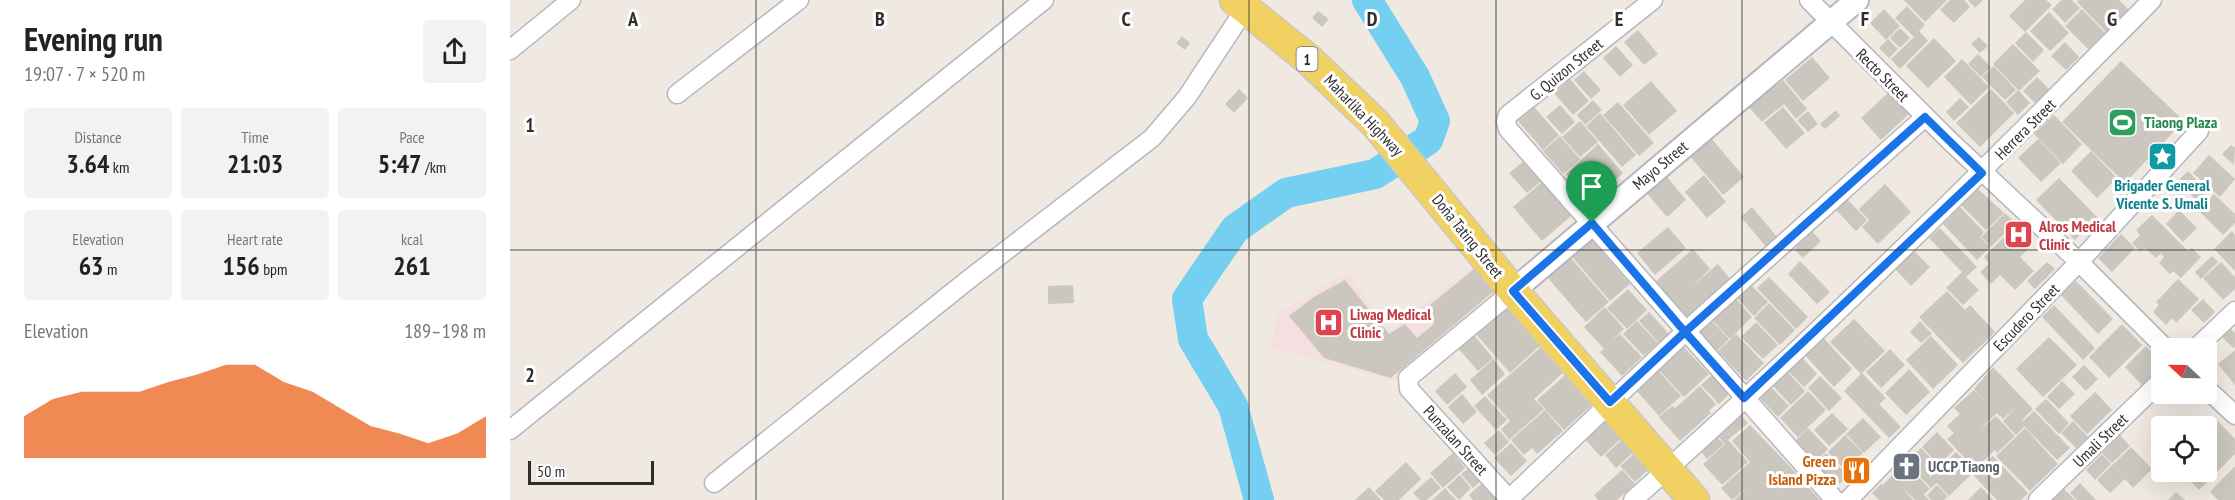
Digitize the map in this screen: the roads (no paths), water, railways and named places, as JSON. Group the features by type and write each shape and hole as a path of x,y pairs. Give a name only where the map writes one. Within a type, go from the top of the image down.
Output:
{"main road":[{"name":"Maharlika Highway","path":"1240,4 1309,60 1376,123 1409,162"},
{"name":"Doña Tating Street","path":"1409,162 1513,291 1694,500"}],"street":[{"path":"510,50 572,0"},
{"path":"677,94 799,0"},
{"path":"510,430 1044,0"},
{"name":"G. Quizon Street","path":"1592,223 1508,129 1506,123 1508,115 1653,0"},
{"name":"Recto Street","path":"1809,0 1982,173 2079,262 2155,338"},
{"name":"Mayo Street","path":"1408,378 1857,0"},
{"name":"Herrera Street","path":"1633,500 1982,173 2152,0"},
{"path":"714,483 959,287 1152,138 1187,97 1240,4"},
{"path":"1510,500 1685,332 1925,117"},
{"name":"Escudero Street","path":"1848,500 2079,262 2199,130"},
{"path":"1592,223 1685,332 1835,500"},
{"path":"2207,338 2235,311"},
{"name":"Punzalan Street","path":"1408,378 1407,384 1410,389 1510,500"},
{"name":"Umali Street","path":"2038,500 2151,392"},
{"path":"2217,398 2235,415"}],"waterway":[{"path":"1259,500 1233,406 1193,339 1187,299 1235,229 1286,193 1375,174 1428,140 1435,121 1415,77 1367,0"}],"place":[{"name":"Tiaong Plaza","path":"2123,122"},
{"name":"Brigader General Vicente S. Umali","path":"2162,157"},
{"name":"Alros Medical Clinic","path":"2018,235"},
{"name":"Liwag Medical Clinic","path":"1329,323"},
{"name":"UCCP Tiaong","path":"1907,466"},
{"name":"Green Island Pizza","path":"1857,470"}]}
